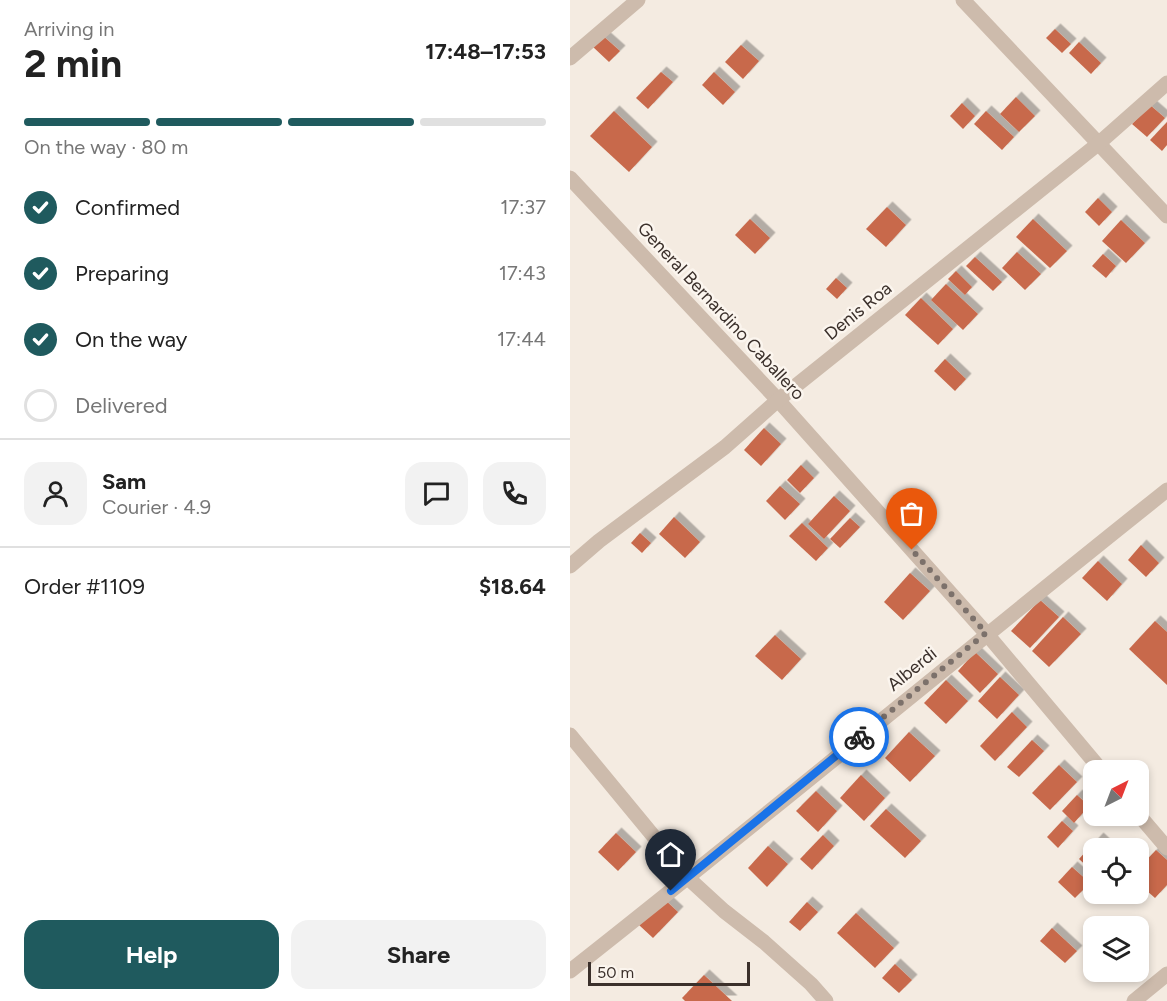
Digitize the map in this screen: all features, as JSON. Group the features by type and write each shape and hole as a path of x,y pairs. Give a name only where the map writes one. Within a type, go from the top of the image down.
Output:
{"street":[{"path":"570,58 638,0"},
{"path":"963,0 1167,216"},
{"name":"Denis Roa","path":"570,566 599,541 725,447 778,400 1098,144 1167,83"},
{"name":"General Bernardino Caballero","path":"570,178 778,400 986,633 1093,760"},
{"name":"Alberdi","path":"570,971 688,878 986,633 1167,490"},
{"path":"570,735 688,878 724,911 764,942 826,1001"},
{"path":"1148,826 1167,848"},
{"path":"1134,1001 1167,974"}],"building":[{"path":"1055,29 1071,44 1062,53 1046,38"},
{"path":"602,35 620,51 609,62 592,46"},
{"path":"1079,42 1101,63 1091,74 1069,53"},
{"path":"741,45 759,61 743,79 725,62"},
{"path":"661,72 673,82 648,109 636,98"},
{"path":"714,72 735,92 723,105 702,85"},
{"path":"1016,97 1035,116 1019,132 1000,114"},
{"path":"962,103 975,116 963,129 950,116"},
{"path":"1150,105 1165,118 1147,137 1132,124"},
{"path":"614,111 652,147 629,172 590,136"},
{"path":"986,111 1014,137 1002,150 974,124"},
{"path":"1167,122 1167,145 1162,151 1150,140"},
{"path":"1098,198 1112,212 1099,226 1085,212"},
{"path":"887,207 906,225 886,247 866,229"},
{"path":"750,219 770,238 755,254 735,235"},
{"path":"1033,219 1067,251 1050,268 1016,237"},
{"path":"1121,220 1145,243 1126,263 1102,241"},
{"path":"1017,252 1041,274 1025,290 1002,268"},
{"path":"1103,254 1116,266 1106,278 1092,266"},
{"path":"975,257 1002,282 993,291 966,266"},
{"path":"956,271 972,287 965,295 948,279"},
{"path":"836,278 847,288 837,299 826,289"},
{"path":"946,284 978,314 963,330 931,300"},
{"path":"921,298 953,329 938,345 905,315"},
{"path":"945,359 966,379 955,391 934,371"},
{"path":"764,428 781,444 761,466 744,450"},
{"path":"801,465 814,478 800,493 787,480"},
{"path":"780,486 800,504 785,520 766,501"},
{"path":"834,496 850,511 824,539 808,524"},
{"path":"674,517 700,542 685,558 659,534"},
{"path":"850,518 860,527 840,548 830,539"},
{"path":"802,523 828,548 816,561 789,536"},
{"path":"640,533 651,543 642,553 631,543"},
{"path":"1141,545 1159,563 1146,577 1128,560"},
{"path":"1098,561 1122,584 1107,601 1082,578"},
{"path":"910,573 930,591 903,620 884,602"},
{"path":"1040,600 1059,617 1030,648 1011,631"},
{"path":"1063,617 1081,634 1049,667 1032,651"},
{"path":"1155,621 1167,632 1167,685 1129,649"},
{"path":"775,635 801,659 782,680 755,656"},
{"path":"975,652 998,674 980,693 958,671"},
{"path":"1000,677 1019,695 997,719 978,701"},
{"path":"946,680 968,701 946,724 924,703"},
{"path":"1012,712 1027,727 995,761 980,746"},
{"path":"909,732 935,756 910,782 885,758"},
{"path":"1032,740 1044,751 1019,777 1007,767"},
{"path":"1059,765 1077,782 1050,810 1032,793"},
{"path":"861,775 885,798 864,821 840,798"},
{"path":"816,791 837,811 818,832 796,811"},
{"path":"1077,795 1083,800 1083,813 1074,823 1062,811"},
{"path":"886,809 921,841 905,858 870,826"},
{"path":"1062,821 1073,831 1058,848 1047,837"},
{"path":"616,833 636,852 618,871 598,852"},
{"path":"823,835 834,846 812,870 800,859"},
{"path":"768,846 788,864 767,887 748,868"},
{"path":"1156,850 1167,860 1167,885 1155,898 1149,893 1149,857"},
{"path":"1072,867 1083,877 1083,890 1075,898 1058,882"},
{"path":"664,899 678,912 653,938 639,925"},
{"path":"807,902 818,912 800,931 789,922"},
{"path":"856,913 894,948 875,968 837,933"},
{"path":"1052,928 1077,951 1065,963 1040,941"},
{"path":"895,964 912,980 899,993 882,978"},
{"path":"704,975 732,1001 685,1001 682,998"}],"way so far":[{"path":"859,737 986,633 912,550"}],"route":[{"path":"671,891 859,737"}]}
